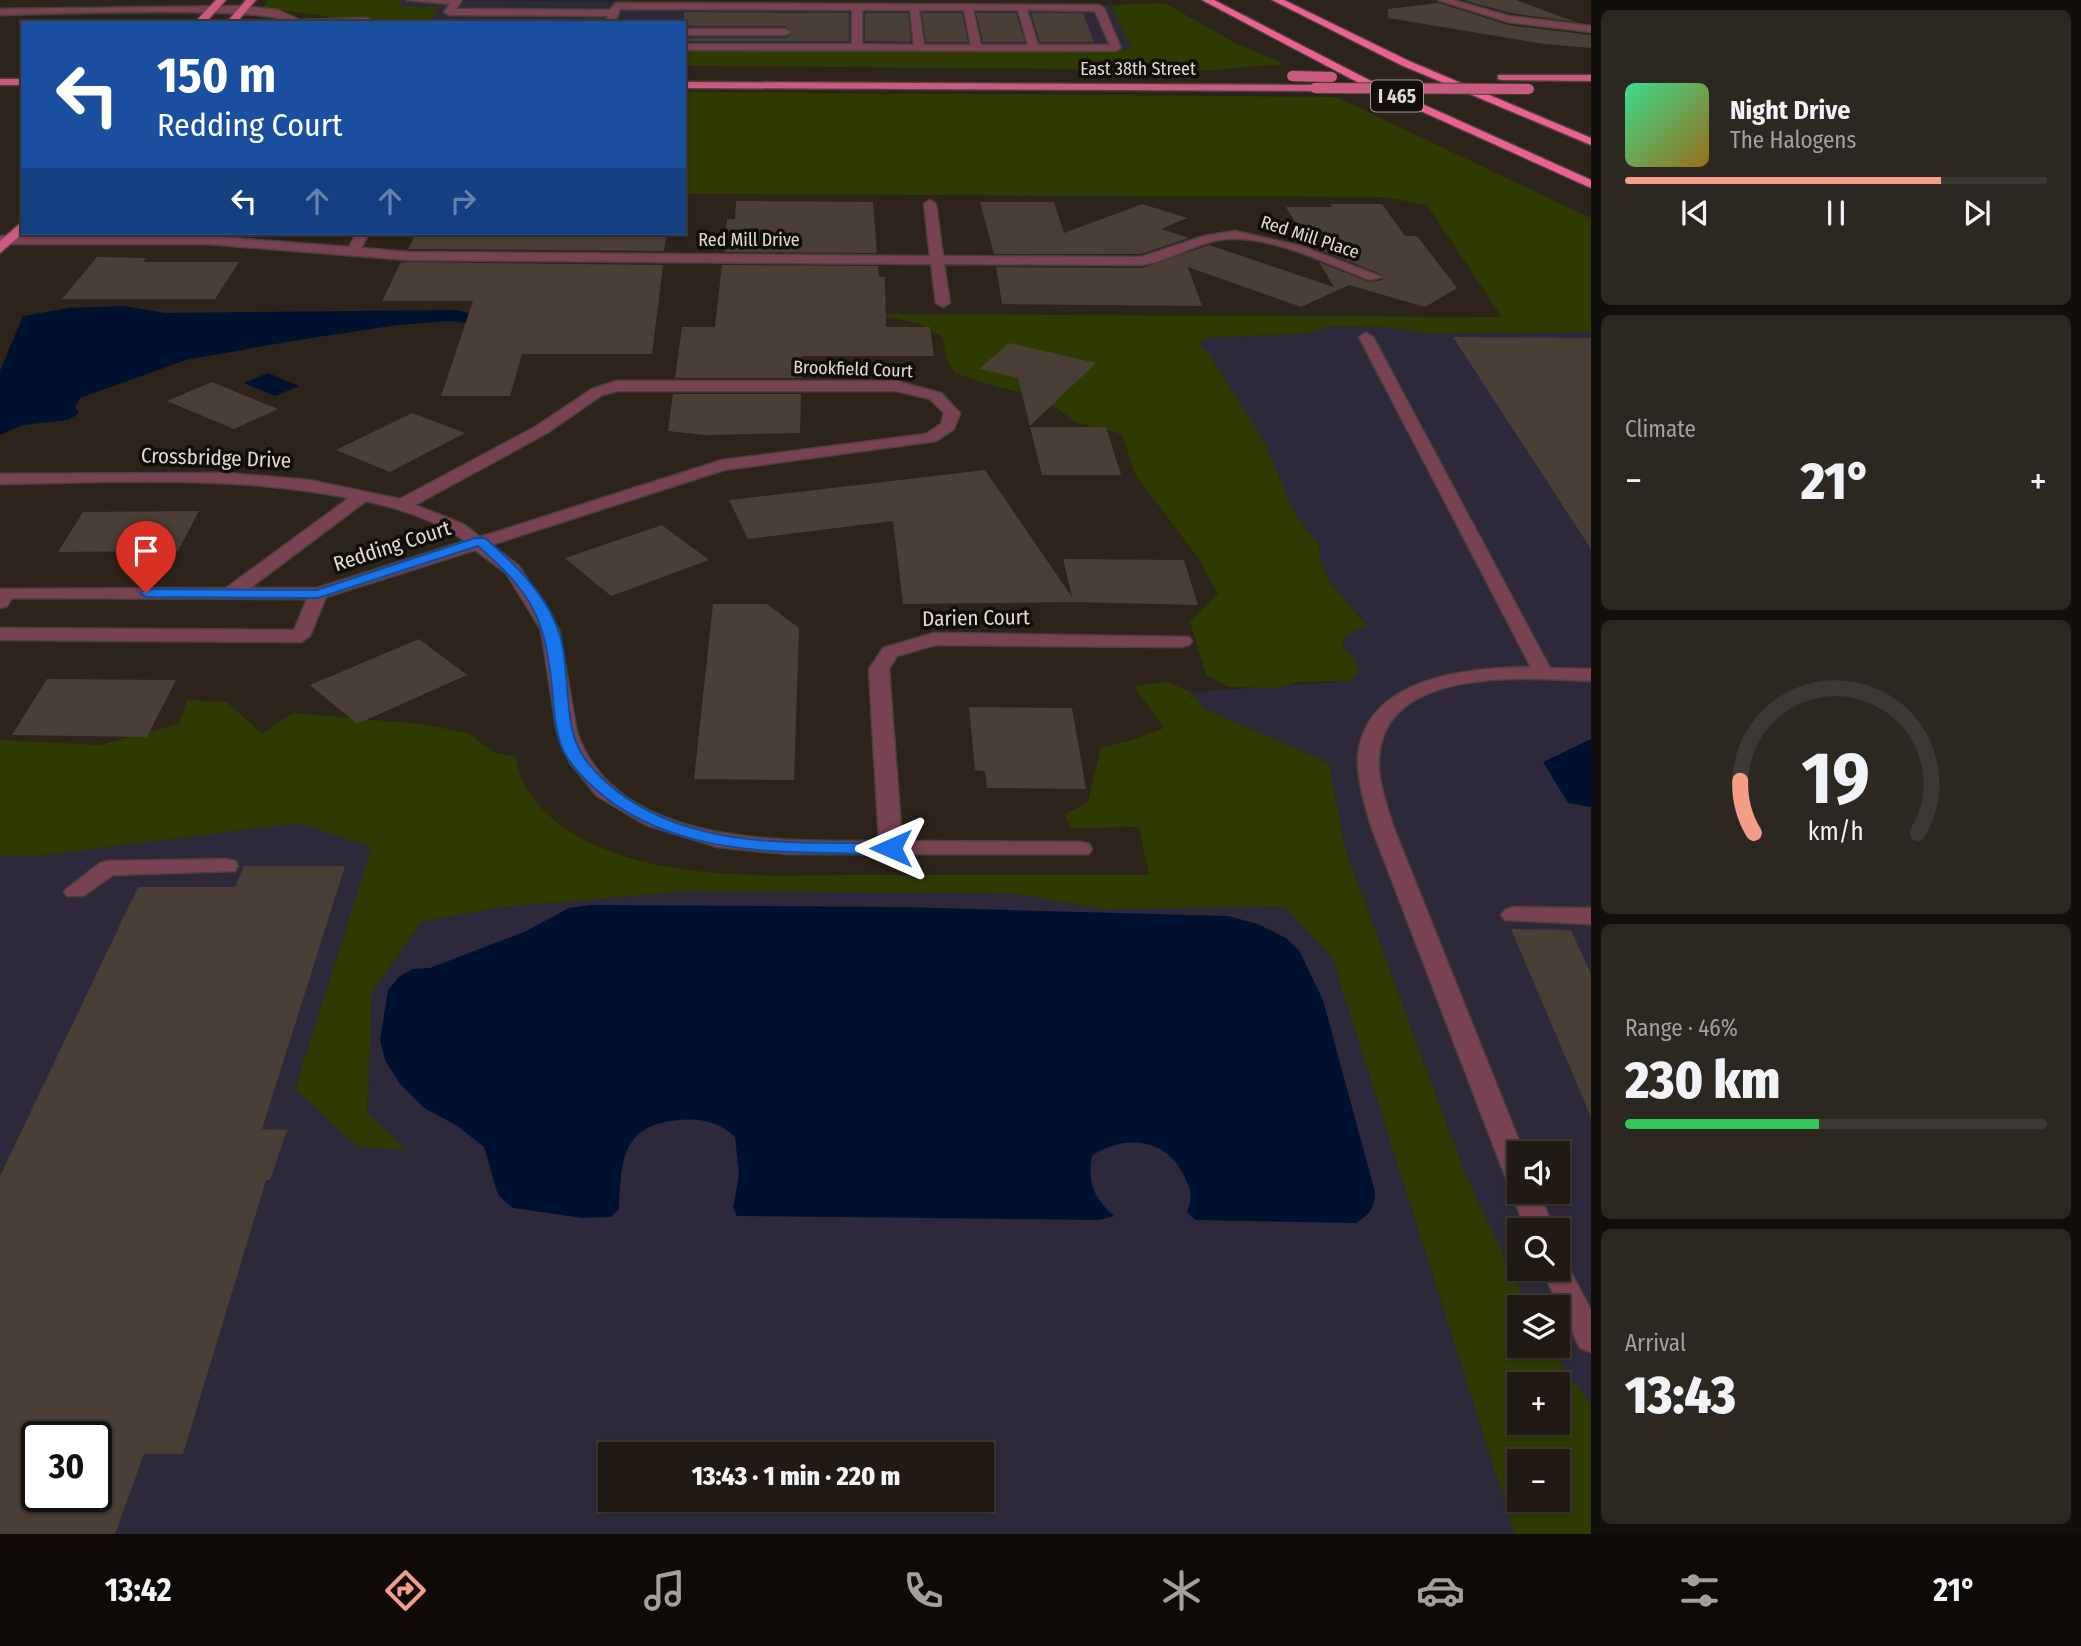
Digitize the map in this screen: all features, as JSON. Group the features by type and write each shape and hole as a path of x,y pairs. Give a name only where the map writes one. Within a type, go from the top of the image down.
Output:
{"highway":[{"name":"I 465","path":"1208,0 1365,82 1591,184"},
{"name":"I 465","path":"1277,0 1405,63 1591,142"}],"main road":[{"path":"206,16 221,0"},
{"path":"238,15 251,0"},
{"name":"East 38th Street","path":"686,74 1591,78"},
{"path":"0,82 21,82"},
{"name":"East 38th Street","path":"686,85 1591,89"},
{"path":"0,93 21,93"},
{"path":"3,242 21,227"}],"street":[{"path":"411,0 456,1"},
{"path":"488,12 495,0"},
{"path":"539,12 544,0"},
{"path":"1443,0 1485,14 1550,26 1591,29"},
{"path":"456,1 449,12 539,12 624,18"},
{"path":"612,18 616,6 1100,8 1116,48 686,47"},
{"path":"686,28 691,6"},
{"path":"732,47 745,6"},
{"path":"798,19 799,7"},
{"path":"857,7 857,47"},
{"path":"914,7 915,20 923,33 919,47"},
{"path":"968,8 979,33 977,48"},
{"path":"1022,8 1034,48"},
{"path":"0,12 159,12 206,16 278,13 292,21"},
{"path":"845,19 869,20"},
{"path":"904,20 929,20"},
{"path":"957,20 985,20"},
{"path":"1012,20 1039,20"},
{"path":"1092,21 1105,21"},
{"path":"686,32 797,32 796,47"},
{"path":"845,33 869,33"},
{"path":"905,33 923,33"},
{"path":"962,33 979,33"},
{"path":"1018,34 1043,34"},
{"path":"1097,34 1110,34"},
{"path":"930,204 943,303"},
{"path":"352,253 362,235"},
{"name":"Red Mill Drive","path":"3,242 228,241 352,253 1151,260 1217,236 1233,235"},
{"name":"Red Mill Place","path":"1233,235 1259,238 1375,277"},
{"path":"1366,337 1544,674"},
{"name":"Brookfield Court","path":"402,505 541,430 592,394 615,386 896,386 930,393 942,400 952,413 951,421 943,431 920,440 722,465 480,541"},
{"name":"Crossbridge Drive","path":"0,479 244,478 363,495 402,505 480,541 517,574 547,620 554,640 565,729 570,749 582,768 619,802 674,829 724,841 778,848 1081,849"},
{"path":"230,594 363,495"},
{"name":"Redding Court","path":"0,602 7,592 318,594 480,541"},
{"name":"Redding Court","path":"0,634 301,636 318,594"},
{"name":"Darien Court","path":"891,848 879,669 890,652 934,639 1182,641"},
{"path":"1507,1145 1382,826 1370,778 1369,752 1380,723 1397,704 1416,691 1473,676 1591,675"},
{"path":"75,891 108,868 227,866"},
{"path":"1513,915 1589,920"},
{"path":"1561,1281 1591,1339"}],"shaded area":[{"path":"402,0 1111,5 1133,50 686,48 686,21 429,21 439,8 398,6"},
{"path":"1329,326 1385,327 1426,333 1591,332 1591,1404 1570,1376 1570,1372 1567,1372 1556,1358 1570,1358 1570,1295 1522,1295 1516,1281 1570,1281 1570,1218 1507,1218 1507,1263 1465,1174 1345,849 1329,763 1205,709 1191,692 1350,681 1354,658 1342,648 1345,637 1366,624 1328,580 1320,560 1319,545 1294,513 1265,443 1209,354 1199,345 1206,338 1306,333"},
{"path":"300,823 373,847 295,1088 358,1147 405,1149 367,1113 372,992 421,922 501,907 689,891 1011,893 1102,909 1284,906 1332,957 1515,1534 0,1534 0,856 37,856"}],"green space":[{"path":"268,0 402,0 399,6 439,7 430,21 364,21 263,8"},
{"path":"1165,3 1233,42 1284,64 1213,70 686,66 686,48 1132,50 1111,5"},
{"path":"686,92 1336,97 1591,218 1591,332 1426,333 1385,327 1329,326 1306,333 1205,338 1199,345 1209,354 1265,443 1294,513 1319,545 1320,560 1328,580 1366,625 1345,637 1342,648 1354,658 1359,671 1350,681 1300,682 1276,688 1228,687 1206,675 1190,622 1218,594 1199,559 1135,474 1122,434 1075,422 1044,398 997,387 955,373 947,360 942,337 920,324 877,314 1502,317 1427,205 1384,197 686,194"},
{"path":"1166,682 1191,692 1205,709 1329,763 1345,849 1465,1174 1507,1263 1507,1281 1516,1281 1522,1295 1507,1295 1507,1358 1556,1358 1567,1372 1507,1372 1507,1435 1570,1435 1570,1376 1591,1404 1591,1534 1515,1534 1508,1512 1570,1512 1570,1449 1507,1449 1507,1509 1332,957 1284,906 1102,909 1011,893 689,891 501,907 421,922 372,992 367,1113 406,1150 358,1147 295,1089 372,847 299,823 37,856 0,856 0,740 101,745 179,724 187,700 227,702 262,734 293,713 420,724 469,733 493,752 516,757 529,793 555,821 605,850 652,864 711,873 772,875 1149,875 1139,827 1072,828 1064,815 1088,802 1101,748 1164,728 1134,686"}],"water":[{"path":"123,306 165,313 456,310 489,318 482,325 449,321 398,325 186,360 80,398 75,406 79,413 68,420 23,425 0,435 0,371 23,316 69,308"},
{"path":"268,373 299,386 275,396 244,383"},
{"path":"1591,739 1591,807 1568,803 1543,762"},
{"path":"590,905 900,907 1228,916 1258,924 1286,938 1299,950 1323,1000 1375,1192 1372,1207 1368,1214 1356,1223 1195,1220 1187,1212 1190,1190 1176,1163 1156,1147 1131,1143 1117,1144 1092,1156 1091,1182 1101,1203 1114,1216 1099,1220 737,1216 733,1208 739,1175 735,1137 716,1125 703,1121 680,1120 646,1129 628,1148 621,1175 619,1209 611,1217 582,1218 513,1208 498,1195 484,1147 456,1125 424,1108 400,1084 385,1060 380,1040 388,990 399,977 412,969 430,968 524,932 569,908"}],"building":[{"path":"1463,0 1516,0 1576,22 1510,13"},
{"path":"1439,3 1508,25 1591,35 1591,48 1544,44 1388,18 1388,9"},
{"path":"684,12 849,13 849,41 686,41 686,38 786,38 793,33 786,26 686,26"},
{"path":"865,13 908,13 911,42 865,41"},
{"path":"922,13 962,13 968,42 926,42"},
{"path":"976,13 1016,13 1025,42 983,42"},
{"path":"1031,13 1083,13 1094,42 1040,42"},
{"path":"736,201 873,202 877,253 724,252 727,219 735,219"},
{"path":"980,202 1054,202 1064,233 1142,204 1187,218 1161,229 1189,238 1141,254 994,254"},
{"path":"1330,204 1382,204 1405,236 1417,236 1457,288 1425,307 1349,285 1301,307 1188,267 1202,306 1002,304 996,267 1142,268 1209,245 1334,287 1319,262 1369,282 1383,280 1383,275 1310,246 1286,207 1332,207"},
{"path":"415,235 667,235 664,251 408,249"},
{"path":"97,257 146,258 143,262 239,262 215,299 62,299"},
{"path":"401,262 663,265 652,354 522,354 510,396 441,396 473,301 382,301"},
{"path":"722,265 878,266 879,277 885,277 886,327 930,327 934,356 802,356 801,378 675,378 682,327 715,327"},
{"path":"1453,337 1591,338 1591,549"},
{"path":"1009,343 1096,363 1030,426 1018,378 979,369"},
{"path":"212,382 278,409 234,429 167,401"},
{"path":"673,394 801,394 800,433 705,435 668,431"},
{"path":"412,413 465,433 390,472 336,450"},
{"path":"1030,427 1106,427 1121,475 1042,475"},
{"path":"985,470 1072,597 1063,559 1184,560 1198,605 1074,602 903,604 893,521 748,539 729,500"},
{"path":"199,511 178,551 58,552 83,512"},
{"path":"662,525 709,560 611,596 565,558"},
{"path":"713,604 767,604 799,628 794,780 694,779"},
{"path":"419,639 467,675 357,724 310,685"},
{"path":"47,679 176,680 147,737 12,735"},
{"path":"969,707 1072,708 1086,789 987,788 985,771 975,770"},
{"path":"244,866 345,866 262,1129 287,1130 270,1180 266,1180 183,1454 144,1454 115,1534 0,1534 0,1176 138,887 235,887"},
{"path":"1511,929 1571,930 1591,974 1591,1117"}],"route":[{"path":"146,593 318,594 480,541 517,574 547,620 554,640 570,749 598,786 619,802 674,829 724,841 778,848 891,848"}]}
